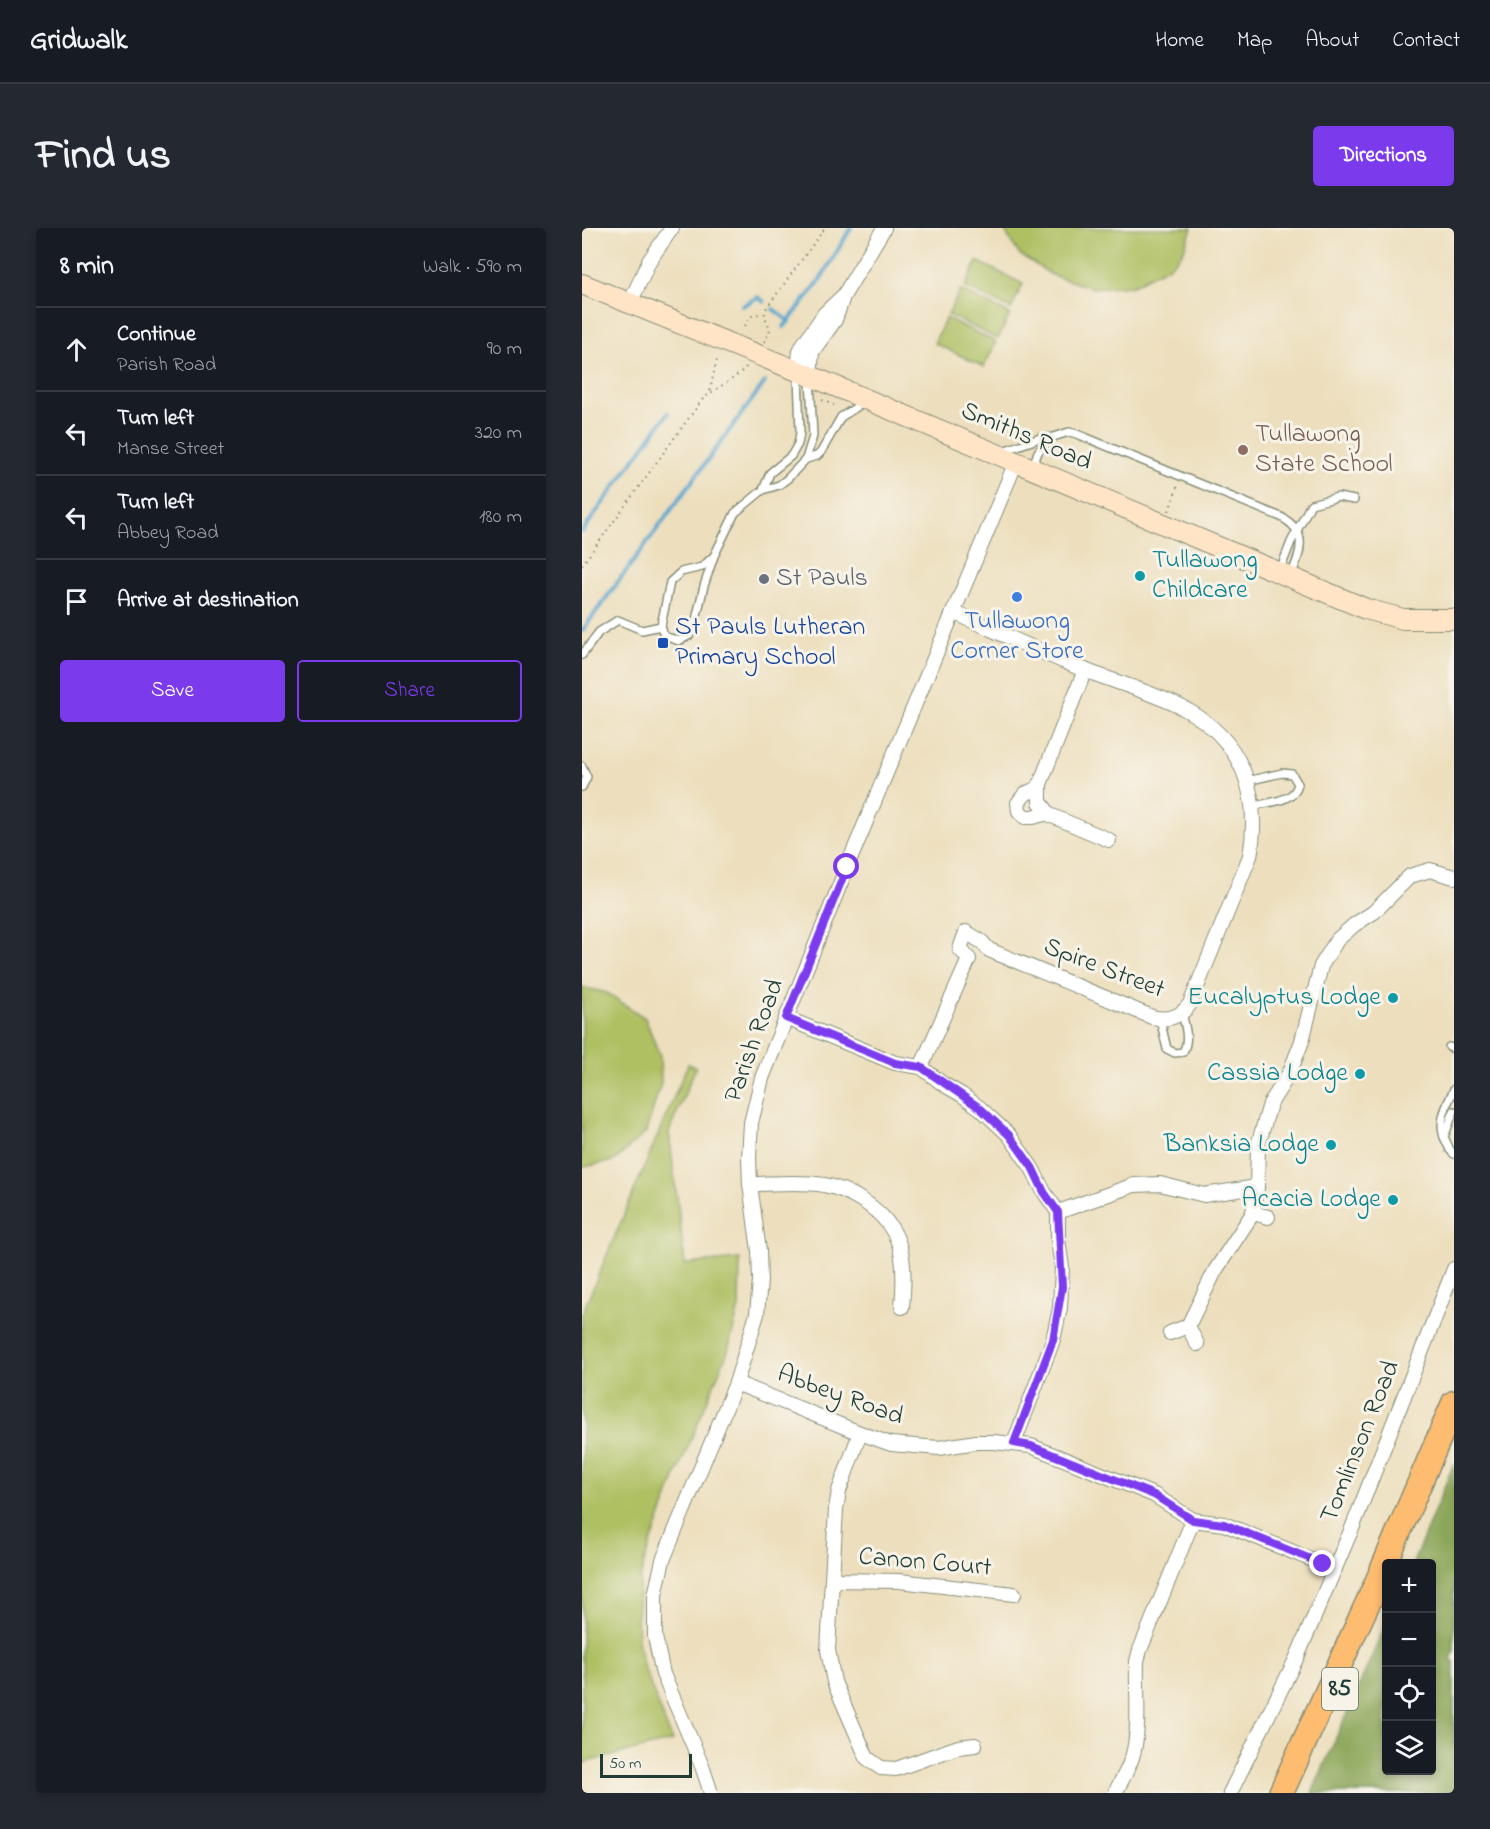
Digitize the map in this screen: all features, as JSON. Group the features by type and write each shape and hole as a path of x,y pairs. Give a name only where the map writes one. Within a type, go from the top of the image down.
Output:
{"highway":[{"name":"85","path":"1281,1793 1370,1598 1454,1403"},
{"path":"1398,1559 1454,1429"},
{"name":"85","path":"1293,1793 1382,1594"}],"main road":[{"name":"Smiths Road","path":"582,284 804,373 1366,609 1392,617 1414,620 1454,620"}],"street":[{"path":"630,303 649,261 672,228"},
{"path":"804,373 800,351 804,343 825,314 844,295 884,228"},
{"name":"Parish Road","path":"711,1793 663,1674 655,1637 655,1595 663,1560 736,1383 757,1314 760,1281 759,1251 750,1184 750,1140 754,1105 762,1078 786,1018 953,612 1024,466"},
{"name":"Spire Street","path":"953,612 1085,670 1184,709 1200,719 1218,733 1230,748 1248,781 1254,822 1250,856 1190,1004 1182,1013 1160,1019 989,950 982,942 966,932 960,949 969,959"},
{"path":"1085,670 1040,787 1040,802 1048,813 1068,824 1108,840"},
{"path":"1040,787 1025,794 1018,803 1019,811 1025,817 1048,813"},
{"path":"1170,1333 1188,1326 1215,1270 1253,1214 1257,1187 1258,1145 1270,1104 1290,1072 1302,1041 1322,966 1337,940 1374,912 1410,876 1430,870 1454,877"},
{"path":"921,1067 969,959 989,950"},
{"path":"786,1018 895,1063 921,1067 980,1108 1009,1135 1032,1167 1044,1192 1058,1212 1058,1239 1062,1268 1058,1319 1053,1340 1014,1443"},
{"path":"750,1184 825,1185 854,1195 875,1209 894,1230 903,1258 902,1307"},
{"path":"1058,1212 1134,1185 1160,1184 1204,1195 1257,1187"},
{"path":"1253,1214 1268,1217"},
{"name":"Tomlinson Road","path":"1230,1793 1298,1657 1454,1269"},
{"path":"1188,1326 1197,1344"},
{"name":"Abbey Road","path":"736,1383 891,1444 939,1448 976,1442 1031,1446 1154,1495 1193,1520 1224,1524 1335,1569"},
{"path":"860,1433 837,1501 828,1650 834,1682 867,1758 882,1768 896,1769 958,1747 975,1745"},
{"path":"1115,1793 1134,1751 1137,1667 1140,1650 1193,1520"},
{"name":"Canon Court","path":"832,1580 899,1581 1014,1594"}],"lane":[{"path":"714,556 702,567 681,573 670,582 660,626 664,636 679,641 690,635 714,556 735,513 763,490 779,485 787,479 806,459 813,436 804,373"},
{"path":"763,490 770,473 791,456 798,444 804,373"},
{"path":"806,459 812,459 821,452 837,423 847,412 868,400"},
{"path":"995,454 1042,437 1077,434 1281,517 1288,521 1301,542 1301,548 1284,575"},
{"path":"1024,466 1050,438"},
{"path":"1284,575 1296,531 1303,523 1311,504 1338,497 1354,500"},
{"path":"582,655 599,632 618,620 642,630 660,626"},
{"path":"582,766 587,777 582,787"},
{"path":"1248,781 1282,773 1292,774 1298,784 1296,791 1288,797 1253,806"},
{"path":"1160,1019 1167,1049 1175,1053 1183,1053 1186,1046 1186,1035 1182,1013"},
{"path":"1454,1089 1442,1118 1441,1128 1454,1154"},
{"path":"1444,1137 1454,1111"}],"path":[{"path":"745,326 752,316 764,313 825,228"},
{"path":"764,313 770,328 770,334 766,340"},
{"path":"710,392 716,362 720,357"},
{"path":"582,565 702,400 710,392 731,381 748,364"},
{"path":"822,400 834,405"},
{"path":"1164,525 1181,477"}],"green space":[{"path":"1003,228 1192,228 1183,252 1171,265 1133,285 1092,288 1052,275 1019,254"},
{"path":"977,261 1023,284 1011,309 965,287"},
{"path":"960,290 1010,314 998,339 948,315"},
{"path":"946,318 996,342 984,367 934,343"},
{"path":"582,987 607,993 645,1018 660,1056 661,1083 646,1132 614,1161 584,1167 582,1167"},
{"path":"688,1064 696,1067 669,1132 685,1264 740,1259 739,1307 728,1351 676,1475 645,1559 640,1580 637,1616 638,1641 643,1665 672,1741 582,1763 582,1314"},
{"path":"1454,1463 1454,1651 1451,1660 1454,1661 1454,1793 1312,1793 1382,1633 1382,1775 1436,1775 1436,1559 1415,1559"}],"waterway":[{"path":"784,327 818,283 851,228"},
{"path":"742,306 758,297 764,302"},
{"path":"773,309 789,321"},
{"path":"582,631 765,382"},
{"path":"582,532 668,413"}],"place":[{"name":"Tullawong State School","path":"1243,450"},
{"name":"Tullawong Childcare","path":"1140,576"},
{"name":"St Pauls","path":"764,579"},
{"name":"Tullawong Corner Store","path":"1017,597"},
{"name":"St Pauls Lutheran Primary School","path":"663,643"},
{"name":"Eucalyptus Lodge","path":"1393,998"},
{"name":"Cassia Lodge","path":"1360,1074"},
{"name":"Banksia Lodge","path":"1331,1145"},
{"name":"Acacia Lodge","path":"1393,1200"}],"route":[{"path":"847,867 786,1018 895,1063 921,1067 962,1095 1009,1135 1032,1167 1044,1192 1058,1212 1062,1287 1057,1324 1014,1443 1031,1446 1154,1495 1193,1520 1224,1524 1323,1564"}]}
